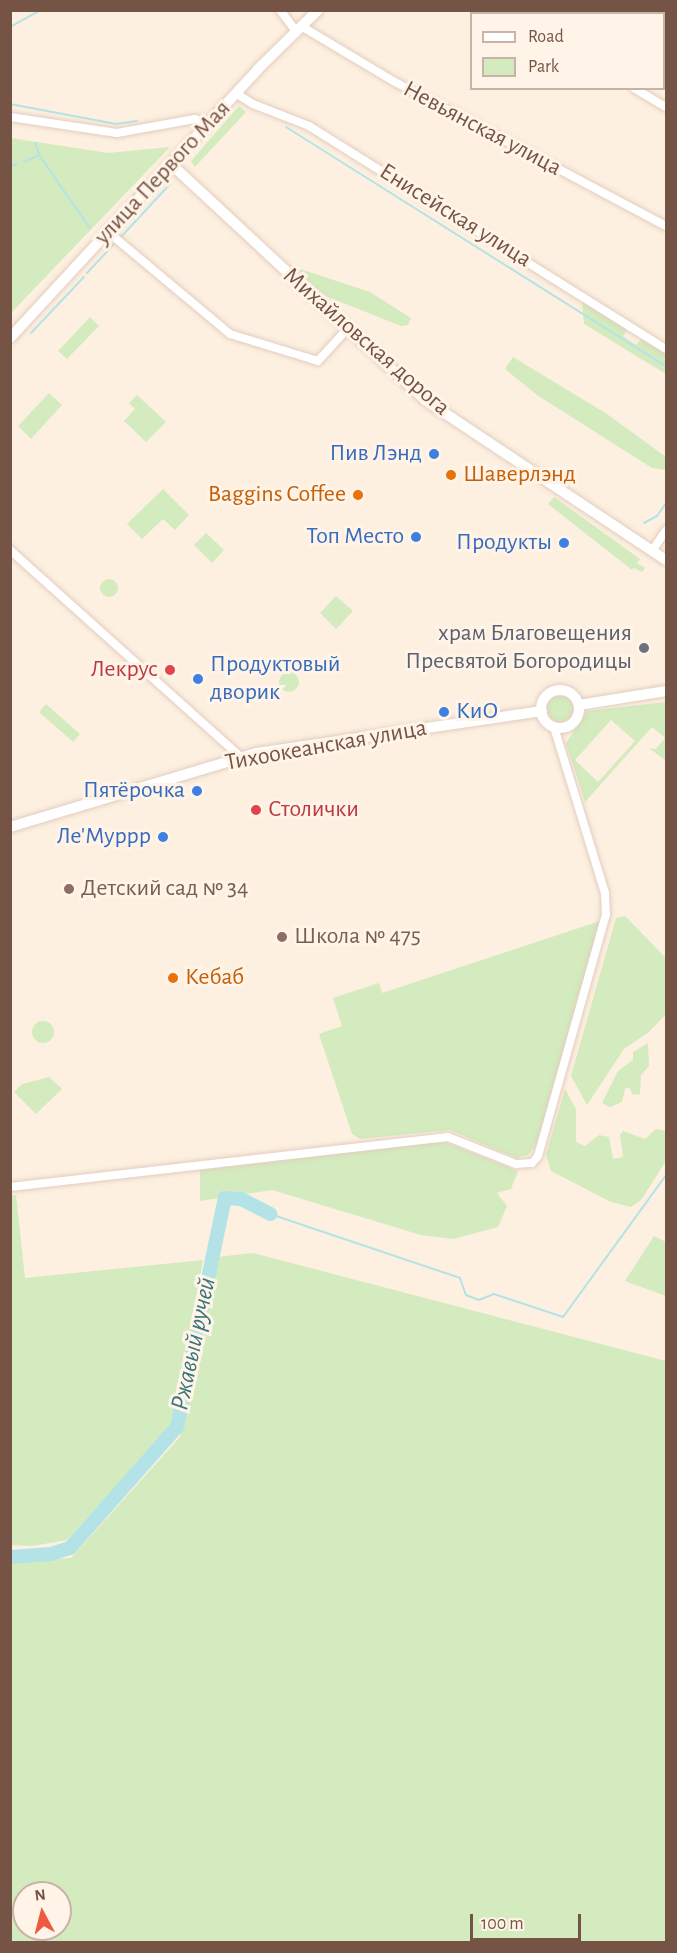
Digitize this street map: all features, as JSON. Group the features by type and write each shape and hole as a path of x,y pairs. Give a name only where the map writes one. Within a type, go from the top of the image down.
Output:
{"street":[{"path":"280,10 298,29"},
{"name":"улица Первого Мая","path":"10,338 237,93 318,10"},
{"name":"Невьянская улица","path":"298,29 666,226"},
{"path":"637,90 666,107"},
{"name":"Енисейская улица","path":"237,93 253,104 309,126 666,349"},
{"path":"10,117 117,133 195,119 209,123"},
{"name":"Михайловская дорога","path":"171,165 425,400 666,560"},
{"path":"108,232 230,334 318,361 348,328"},
{"path":"652,551 666,530"},
{"path":"10,550 241,757"},
{"path":"10,1186 448,1137 516,1164 532,1164 538,1156 606,914 605,893 554,727 542,711 546,697 559,690 572,694 579,705 579,713 571,725 554,727"},
{"path":"579,705 666,691"},
{"name":"Тихоокеанская улица","path":"10,827 241,757 542,711"}],"green space":[{"path":"239,106 246,112 195,167 191,161"},
{"path":"11,138 108,153 170,147 11,313"},
{"path":"300,269 370,292 411,318 408,325 401,326 318,293 299,280"},
{"path":"582,301 627,330 623,336 636,345 645,335 666,343 666,374 584,324"},
{"path":"90,317 99,326 67,359 58,351"},
{"path":"513,357 607,414 666,457 666,470 652,468 537,395 505,369"},
{"path":"49,393 62,405 31,439 18,426"},
{"path":"137,395 166,422 146,442 124,421 135,409 129,403"},
{"path":"163,489 189,515 175,530 163,519 142,539 127,524"},
{"path":"554,497 640,559 637,563 645,568 642,572 634,568 632,570 548,504"},
{"path":"206,533 224,550 212,563 194,545"},
{"path":"105,579 113,579 118,584 116,595 105,597 100,592 100,584"},
{"path":"336,596 353,611 336,629 320,613"},
{"path":"289,672 296,675 299,682 296,689 289,692 282,689 279,682 282,675"},
{"path":"560,696 569,700 573,709 569,718 560,722 551,718 547,709 551,700"},
{"path":"666,702 666,761 649,748 656,749 665,738 652,727 585,802 566,743 587,711","holes":["611,720 635,741 598,782 575,760"]},
{"path":"46,704 80,734 73,742 39,712"},
{"path":"625,916 666,958 666,1014 649,1032 624,1049 587,1105 571,1076 616,918"},
{"path":"600,921 538,1143 528,1155 516,1158 450,1130 360,1139 352,1134 319,1034 342,1026 333,998 379,983 382,993"},
{"path":"39,1021 47,1021 54,1028 54,1036 47,1043 39,1043 32,1036 32,1028"},
{"path":"648,1043 649,1066 641,1075 640,1094 633,1095 629,1087 625,1089 622,1102 610,1107 602,1103 618,1071 633,1060 633,1052"},
{"path":"49,1077 62,1089 36,1114 14,1092 22,1084"},
{"path":"565,1089 576,1109 576,1142 585,1146 599,1135 609,1137 613,1159 623,1157 620,1135 623,1131 645,1139 656,1129 666,1131 666,1161 641,1200 631,1207 611,1202 551,1171 546,1155"},
{"path":"433,1142 448,1143 518,1171 511,1189 497,1193 507,1206 498,1227 453,1239 421,1235 272,1190 200,1201 200,1170"},
{"path":"16,1195 25,1278 203,1260 173,1424 67,1540 32,1546 10,1545 10,1196"},
{"path":"654,1236 666,1242 666,1296 625,1281"},
{"path":"253,1253 666,1361 666,1942 11,1942 11,1562 71,1558 180,1437 217,1257"}],"waterway":[{"path":"10,27 41,10"},
{"path":"10,104 116,124 137,121"},
{"path":"286,127 666,366"},
{"path":"35,143 39,154"},
{"path":"24,162 39,155 90,228"},
{"path":"10,166 17,164"},
{"path":"120,238 170,184"},
{"path":"87,273 116,242"},
{"path":"31,333 84,277"},
{"path":"644,523 657,516 666,503"},
{"path":"270,1214 460,1278 466,1295 479,1300 494,1294 563,1317 666,1175"},
{"name":"Ржавый ручей","path":"10,1557 51,1554 70,1548 177,1427 225,1198 241,1199 270,1214"}],"place":[{"name":"Пив Лэнд","path":"434,454"},
{"name":"Шаверлэнд","path":"451,475"},
{"name":"Baggins Coffee","path":"358,495"},
{"name":"Топ Место","path":"416,537"},
{"name":"Продукты","path":"564,543"},
{"name":"храм Благовещения Пресвятой Богородицы","path":"644,648"},
{"name":"Лекрус","path":"170,670"},
{"name":"Продуктовый дворик","path":"198,679"},
{"name":"КиО","path":"444,712"},
{"name":"Пятёрочка","path":"197,791"},
{"name":"Столички","path":"256,810"},
{"name":"Ле'Муррр","path":"163,837"},
{"name":"Детский сад № 34","path":"69,889"},
{"name":"Школа № 475","path":"282,937"},
{"name":"Кебаб","path":"173,978"}]}
